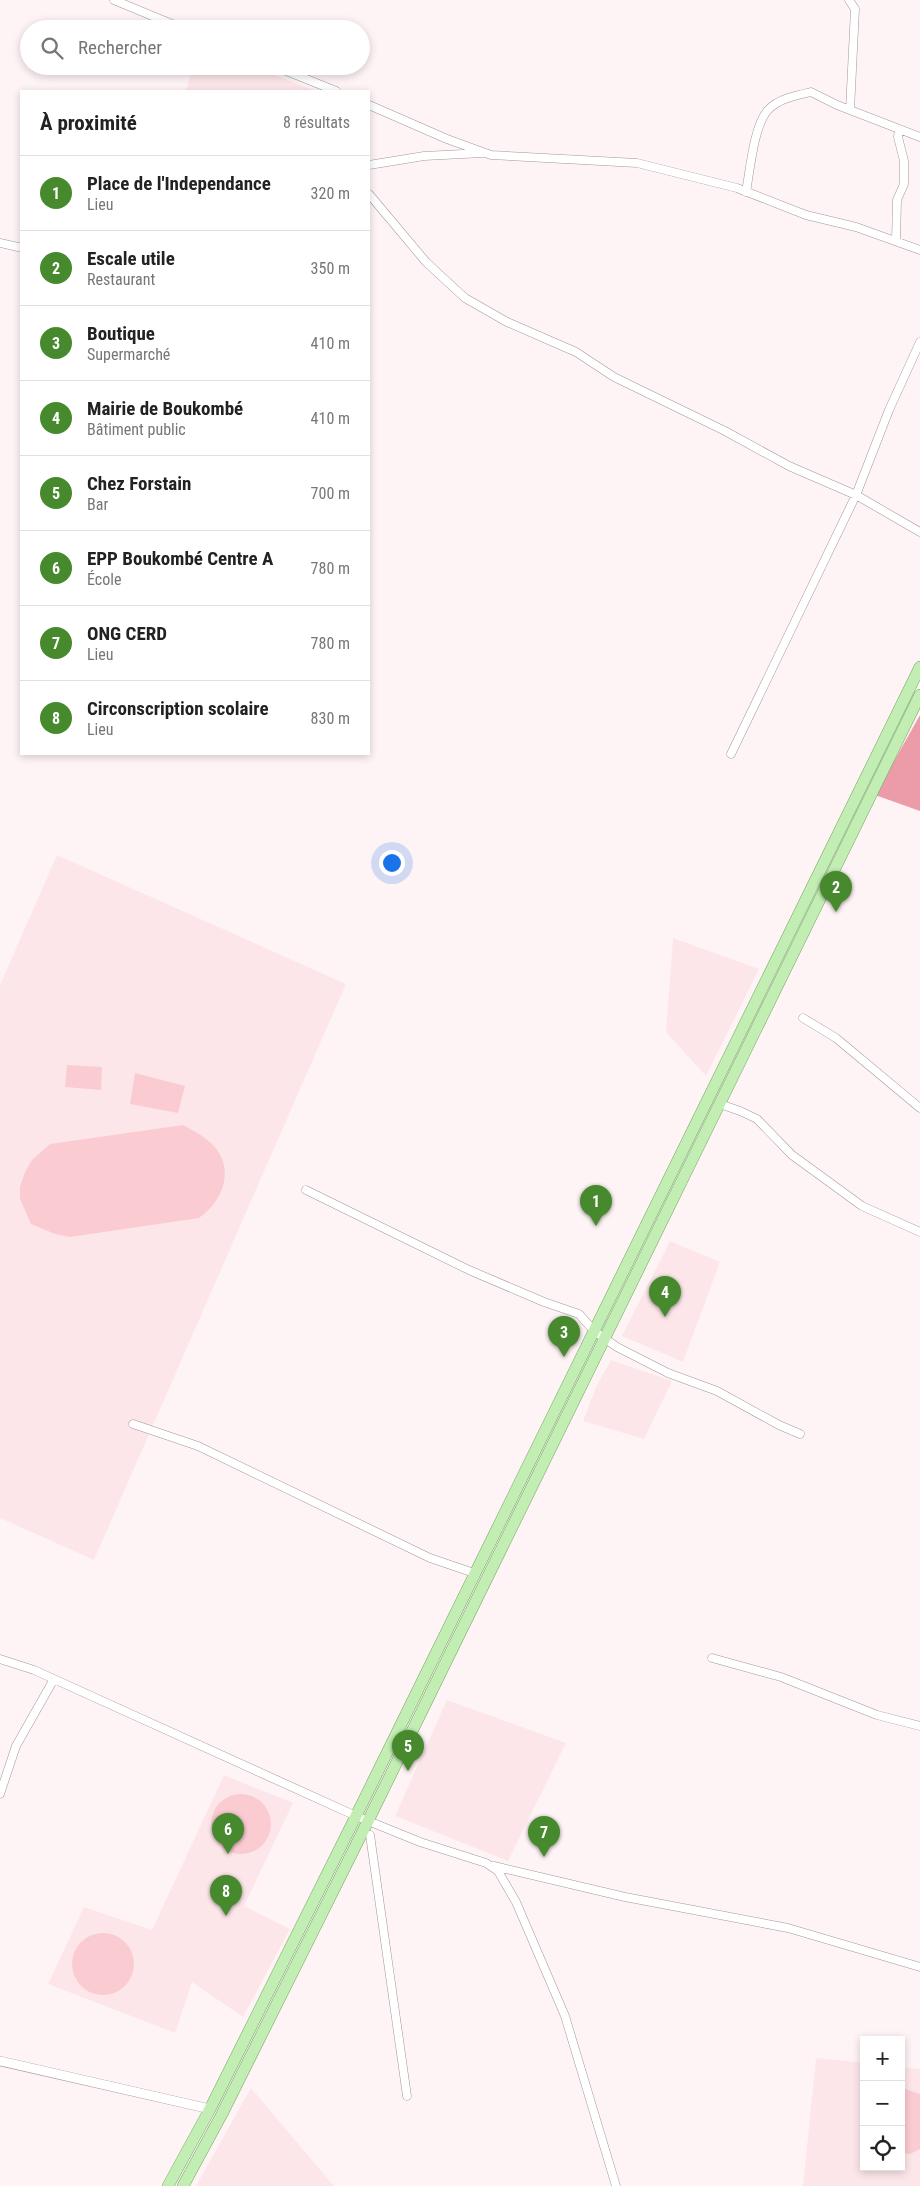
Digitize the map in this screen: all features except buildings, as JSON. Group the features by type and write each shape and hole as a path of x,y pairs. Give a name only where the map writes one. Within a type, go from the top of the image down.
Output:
{"main road":[{"path":"168,2186 210,2109 356,1816 920,667"},
{"path":"183,2186 222,2114 368,1821 706,1135 920,695"}],"street":[{"path":"114,0 162,20"},
{"path":"849,0 854,9 850,110"},
{"path":"296,75 334,90"},
{"path":"746,192 759,123 769,108 788,98 811,92 850,110 920,137"},
{"path":"370,105 447,139 491,155 637,163 746,192 806,215 856,226 920,250"},
{"path":"896,241 897,200 904,184 904,161 898,137 899,130"},
{"path":"370,165 424,156 486,153"},
{"path":"370,195 426,262 465,298 507,322 576,352 614,376 725,431 790,466 856,495 920,532"},
{"path":"0,243 20,246"},
{"path":"731,754 856,495 889,410 920,342"},
{"path":"803,1018 836,1038 920,1108"},
{"path":"720,1104 757,1119 792,1155 862,1206 920,1232"},
{"path":"306,1190 469,1270 544,1302 579,1314 594,1331 668,1373 717,1391 779,1425 800,1434"},
{"path":"133,1424 198,1446 430,1558 474,1573"},
{"path":"712,1658 781,1677 877,1715 920,1726"},
{"path":"0,1659 54,1679 356,1816 420,1842 524,1874 625,1897 788,1928 920,1967"},
{"path":"0,1794 16,1746 54,1679"},
{"path":"370,1835 407,2096"},
{"path":"486,1863 498,1872 516,1902 565,2016 616,2186"},
{"path":"0,2061 210,2109"}],"shaded area":[{"path":"190,75 274,75 313,90 186,90"},
{"path":"920,715 920,811 875,795"},
{"path":"57,855 346,984 94,1560 0,1518 0,985"},
{"path":"673,938 759,969 706,1076 666,1032"},
{"path":"67,1065 102,1067 101,1090 65,1087"},
{"path":"135,1073 185,1086 178,1113 130,1104"},
{"path":"183,1125 213,1145 220,1154 224,1164 224,1184 220,1193 215,1203 199,1218 70,1237 55,1234 31,1224 20,1199 20,1187 25,1172 32,1160 50,1144"},
{"path":"670,1241 720,1262 683,1362 622,1336"},
{"path":"611,1360 672,1381 644,1439 583,1421 596,1387"},
{"path":"447,1700 566,1743 508,1861 395,1816"},
{"path":"224,1775 293,1803 244,1906 290,1929 243,2017 192,1982 175,2033 48,1984 84,1907 152,1930"},
{"path":"235,1794 247,1794 258,1799 266,1807 271,1818 269,1836 258,1849 247,1854 235,1854 224,1849 216,1841 211,1830 211,1818 216,1807 224,1799"},
{"path":"97,1933 109,1933 125,1942 132,1952 134,1964 132,1976 125,1986 109,1995 97,1995 86,1990 77,1981 72,1970 72,1958 77,1947 86,1938"},
{"path":"816,2058 860,2063 860,2171 905,2171 905,2067 920,2069 920,2186 803,2186"},
{"path":"251,2088 334,2186 196,2186"},
{"path":"905,2089 920,2094 920,2149 910,2154 905,2153"}],"place":[{"name":"Escale utile","path":"836,912"},
{"name":"Place de l'Independance","path":"596,1226"},
{"name":"Mairie de Boukombé","path":"665,1317"},
{"name":"Boutique","path":"564,1357"},
{"name":"Chez Forstain","path":"408,1771"},
{"name":"EPP Boukombé Centre A","path":"228,1854"},
{"name":"ONG CERD","path":"544,1857"},
{"name":"Circonscription scolaire","path":"226,1916"}]}
